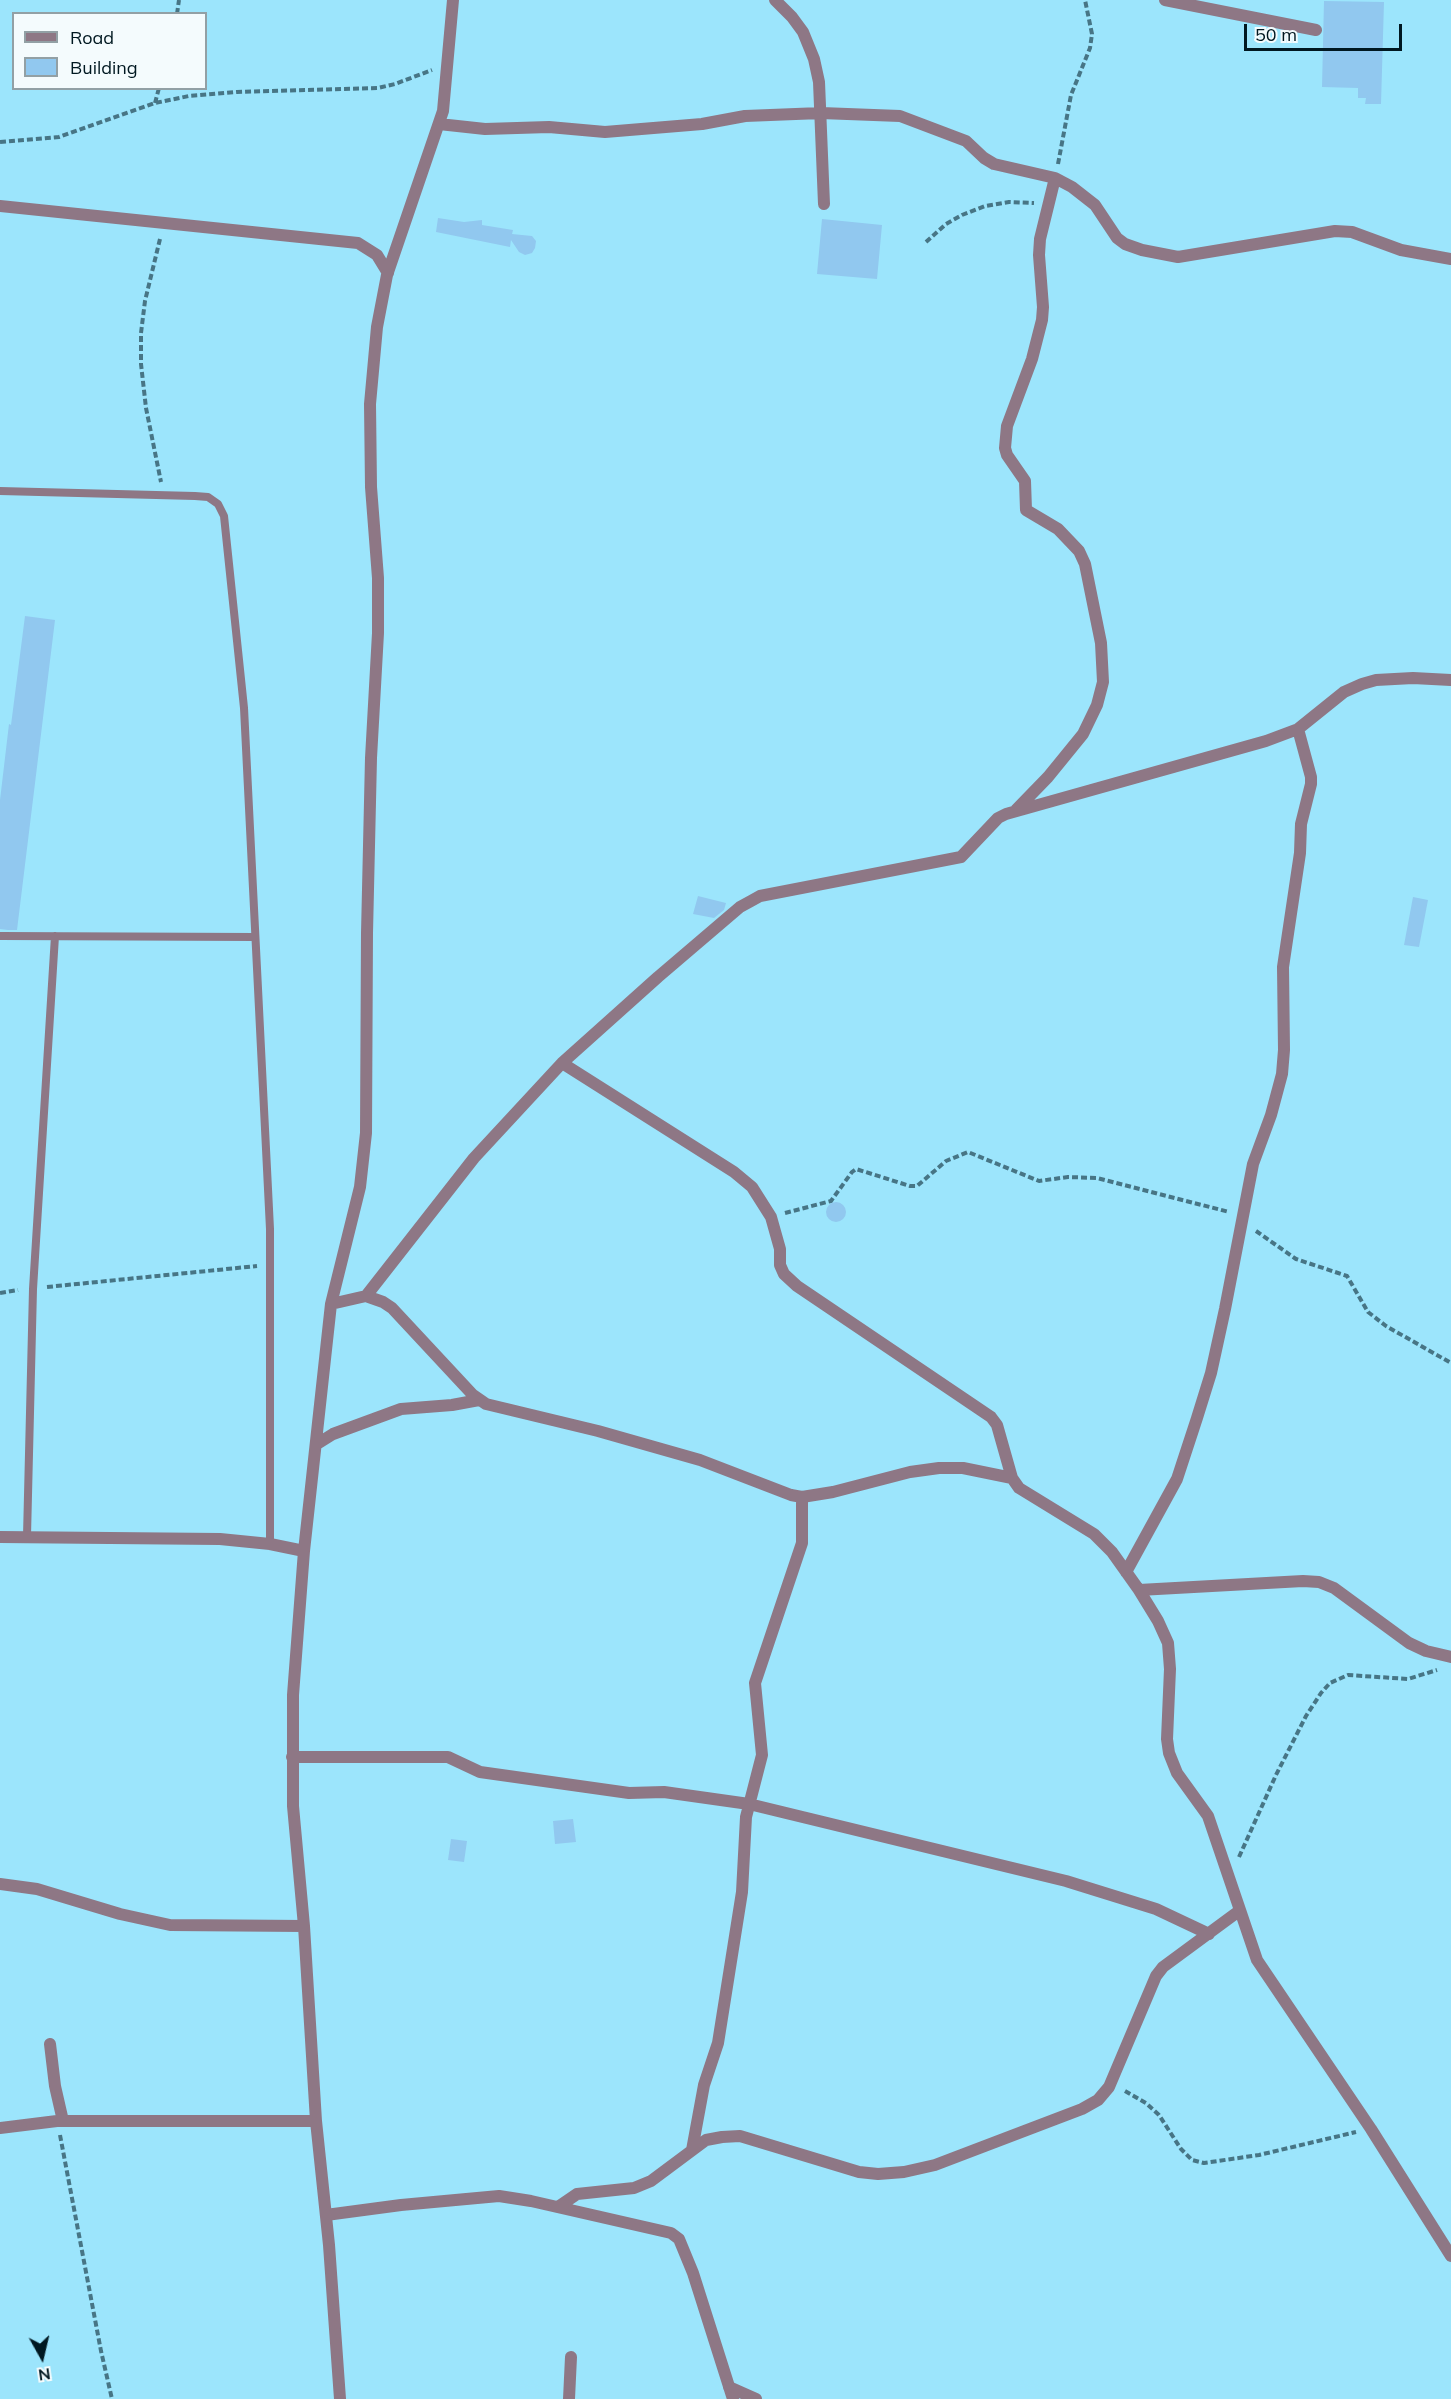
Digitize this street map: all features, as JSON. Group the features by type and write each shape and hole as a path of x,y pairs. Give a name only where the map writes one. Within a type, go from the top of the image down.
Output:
{"street":[{"path":"340,2399 326,2215 316,2121 304,1926 293,1806 293,1695 304,1551 331,1304 360,1187 366,1133 367,933 371,770 378,633 378,578 371,487 370,404 377,327 388,273 443,111 453,0"},
{"path":"775,0 792,16 810,45 819,82 824,204"},
{"path":"1165,0 1316,30"},
{"path":"439,124 485,129 549,127 605,132 702,124 745,116 821,113 900,116 966,141 994,164 1055,178 1072,187 1095,205 1117,238 1125,244 1164,256 1206,253 1299,235 1335,231 1352,232 1401,250 1451,259"},
{"path":"1015,810 1048,777 1083,734 1097,705 1103,682 1101,643 1085,564 1079,551 1058,528 1026,510 1024,506 1027,487 1025,481 1007,455 1005,448 1007,426 1032,359 1042,320 1039,255 1047,204 1055,178"},
{"path":"0,206 358,243 377,255 388,273"},
{"path":"366,1296 474,1158 562,1063 740,907 760,896 955,859 967,852 999,818 1015,810 1234,751 1298,729 1344,692 1362,684 1376,680 1413,678 1451,680"},
{"path":"1126,1572 1177,1479 1211,1373 1244,1219 1253,1164 1281,1074 1284,1050 1284,967 1300,853 1301,824 1311,784 1298,729"},
{"path":"562,1063 734,1172 752,1187 771,1217 780,1249 780,1265 784,1274 797,1286 991,1417 997,1425 1012,1478 1019,1488 1094,1534 1112,1552 1139,1590 1168,1643 1170,1669 1167,1739 1169,1753 1178,1773 1208,1816 1257,1960 1371,2129 1451,2256"},
{"path":"331,1304 366,1296 375,1298 392,1308 479,1400 498,1408 598,1431 700,1460 791,1495 802,1497 834,1492 910,1472 939,1468 963,1468 1012,1478"},
{"path":"317,1444 333,1434 401,1409 452,1405 479,1400"},
{"path":"692,2150 704,2085 717,2043 742,1892 746,1817 762,1755 755,1683 802,1543 802,1497"},
{"path":"0,1537 185,1538 270,1544 304,1551"},
{"path":"1139,1590 1319,1582 1334,1588 1409,1643 1426,1651 1451,1657"},
{"path":"292,1757 448,1757 480,1772 629,1792 664,1792 749,1804 1065,1881 1156,1909 1209,1934"},
{"path":"0,1884 37,1889 120,1914 170,1925 304,1926"},
{"path":"558,2207 577,2194 634,2188 651,2181 706,2140 722,2137 741,2136 860,2172 878,2174 904,2172 935,2165 1082,2109 1098,2100 1109,2087 1156,1976 1163,1967 1239,1911"},
{"path":"50,2044 60,2121"},
{"path":"0,2128 60,2121 316,2121"},
{"path":"326,2215 499,2196 662,2229 679,2239 693,2273 731,2393 756,2399"},
{"path":"569,2399 571,2357"}],"lane":[{"path":"0,491 208,497 218,504 224,516 244,708 270,1265 270,1544"},
{"path":"0,936 255,937"},
{"path":"27,1536 33,1289 55,936"}],"path":[{"path":"1055,178 1071,95 1090,48 1092,34 1085,0"},
{"path":"0,142 59,137 154,103 211,94 378,88 447,66"},
{"path":"154,103 158,90"},
{"path":"926,242 946,224 985,206 1010,202 1047,204"},
{"path":"164,223 146,302 141,354 146,408 164,495"},
{"path":"771,1217 831,1201 856,1169 910,1186 917,1186 946,1161 968,1152 1039,1181 1068,1176 1097,1178 1244,1219 1296,1259 1347,1276 1368,1312 1386,1326 1451,1363"},
{"path":"33,1289 270,1265"},
{"path":"1230,1878 1276,1775 1306,1716 1321,1692 1330,1683 1348,1675 1408,1678 1442,1668"},
{"path":"1109,2087 1130,2092 1146,2103 1169,2128 1181,2149 1192,2160 1204,2163 1259,2155 1371,2129"},
{"path":"60,2121 101,2351 112,2399"}],"building":[{"path":"1324,1 1384,2 1381,104 1365,104 1366,98 1358,98 1358,88 1322,87"},
{"path":"438,218 464,222 482,220 482,225 513,230 512,234 532,236 536,241 535,248 532,253 525,255 519,252 511,240 510,247 436,232"},
{"path":"822,219 882,225 877,279 817,274"},
{"path":"25,616 55,620 17,930 8,930 0,929 0,800"},
{"path":"698,896 726,903 724,910 714,918 693,914"},
{"path":"1413,897 1428,900 1419,947 1404,945"},
{"path":"836,1202 843,1205 846,1212 843,1219 836,1222 829,1219 826,1212 829,1205"},
{"path":"573,1819 576,1842 555,1844 553,1821"},
{"path":"451,1839 467,1841 464,1862 448,1860"}]}
